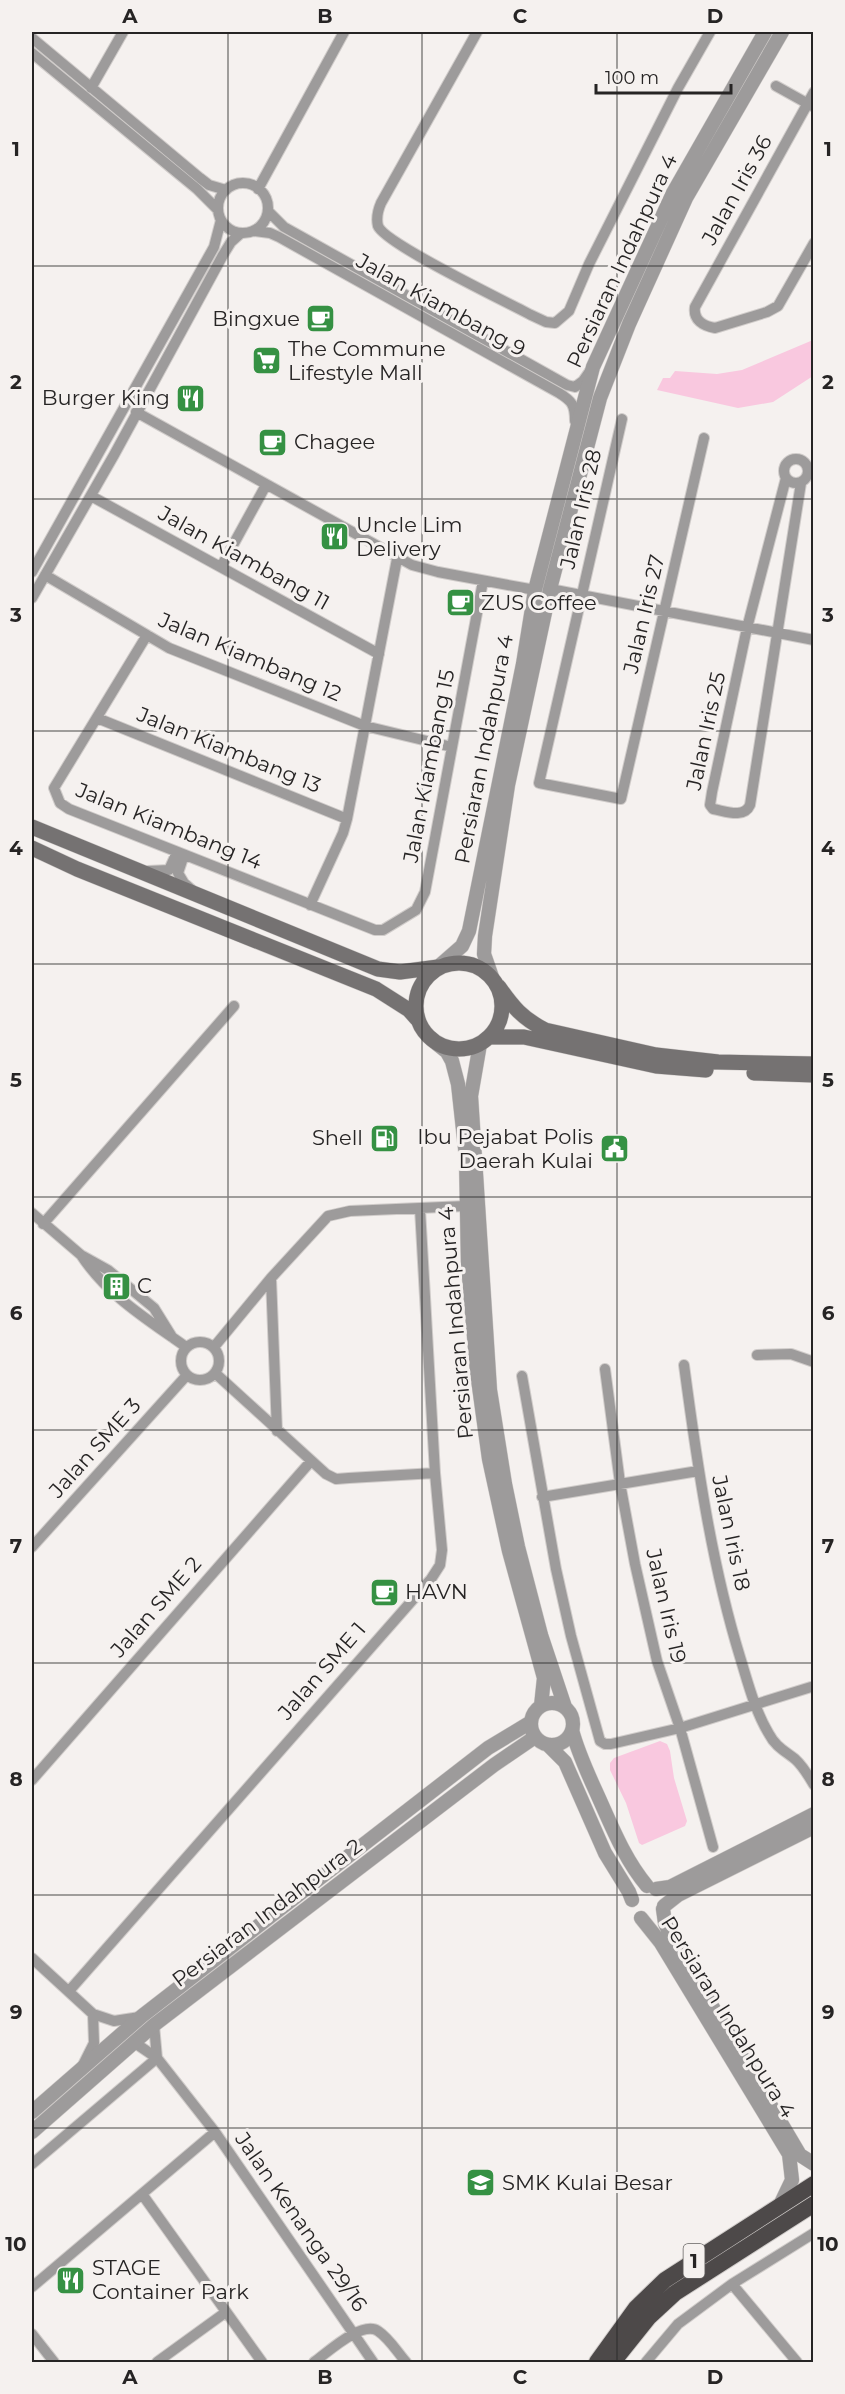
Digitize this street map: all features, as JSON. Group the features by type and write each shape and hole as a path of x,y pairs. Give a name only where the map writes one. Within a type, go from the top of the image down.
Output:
{"highway":[{"name":"1","path":"597,2362 636,2308 666,2280 813,2184"},
{"name":"1","path":"613,2362 649,2317 675,2292 813,2204"}],"main road":[{"path":"32,828 378,969 400,972 438,967 452,962 467,962 481,967 516,1011 545,1030 656,1055 718,1062 813,1064"},
{"path":"32,848 77,869 376,989 417,1019 429,1037 437,1044 451,1049 466,1049 485,1041 524,1037 611,1058 656,1066 813,1075"},
{"path":"417,1019 415,1004 419,989 427,976 438,967"},
{"path":"485,1041 498,1026 502,1013 502,1000 495,982"}],"street":[{"path":"91,88 123,32"},
{"path":"258,189 344,32"},
{"path":"477,32 381,203 377,214 378,226 389,239 417,255 531,315 546,322 555,323 569,311 589,264 678,88 710,32"},
{"name":"Persiaran Indahpura 4","path":"438,967 462,946 472,922 523,664 535,590 593,367 674,193 765,32"},
{"name":"Persiaran Indahpura 4","path":"495,982 484,954 485,936 508,785 550,589 600,398 629,324 686,198 782,32"},
{"path":"32,38 200,178 209,185 226,190"},
{"path":"32,53 197,189 220,215 229,229 241,233 254,231 265,219 267,211 266,198 252,185 239,184 226,190 222,195 220,215 214,247 32,572"},
{"path":"776,86 810,105"},
{"name":"Jalan Iris 36","path":"813,92 810,105 695,307 694,313 699,322 715,328 770,311 780,303 813,243"},
{"name":"Jalan Kiambang 9","path":"267,211 284,227 567,385 574,387 583,381 593,367"},
{"name":"Jalan Kiambang 9","path":"254,231 270,232 570,399 575,407 574,439"},
{"path":"32,598 91,496 223,255 231,242 241,233"},
{"path":"136,412 398,559 438,572 535,590"},
{"name":"Jalan Iris 28","path":"621,799 539,783 622,419"},
{"name":"Jalan Iris 27","path":"621,799 704,438"},
{"path":"791,460 802,460 810,468 806,481 794,483 786,478 785,466 791,460"},
{"name":"Jalan Iris 25","path":"786,478 747,628 711,799 713,808 727,811 743,813 750,805 794,524 806,481"},
{"path":"221,567 266,485"},
{"name":"Jalan Kiambang 11","path":"91,496 379,654"},
{"path":"776,519 794,524"},
{"path":"310,905 343,833 347,819 398,559"},
{"name":"Jalan Kiambang 12","path":"45,575 169,648 365,726 452,747"},
{"name":"Jalan Kiambang 15","path":"375,930 383,930 416,910 422,902 483,580"},
{"path":"550,589 813,640"},
{"name":"Jalan Kiambang 14","path":"147,635 54,788 60,803 69,809 375,930"},
{"name":"Jalan Kiambang 13","path":"97,718 347,819"},
{"path":"130,868 165,871 171,867 181,853"},
{"path":"181,853 179,876 200,897"},
{"path":"43,1224 234,1006"},
{"name":"Persiaran Indahpura 4","path":"485,1041 472,1083 471,1096 486,1353 491,1399 518,1547 541,1635 565,1707"},
{"name":"Persiaran Indahpura 4","path":"437,1044 447,1052 457,1078 466,1157 466,1206 477,1372 489,1459 509,1551 543,1678 541,1706"},
{"path":"214,1347 271,1278 328,1216 350,1211 466,1206"},
{"name":"Jalan SME 1","path":"69,1991 440,1565 442,1550 435,1473 420,1209"},
{"path":"32,1214 81,1255 108,1270 154,1308 172,1337 186,1347"},
{"path":"271,1278 277,1431"},
{"path":"200,1341 214,1347 219,1355 219,1364 215,1373 201,1380 187,1375 181,1361 186,1347 200,1341"},
{"path":"757,1355 791,1354 813,1362"},
{"name":"Jalan Iris 18","path":"684,1365 698,1471 730,1626 768,1734 777,1747 805,1770 813,1785"},
{"name":"Jalan Iris 19","path":"605,1369 620,1483 635,1564 657,1661 680,1728 713,1847"},
{"path":"215,1373 311,1461 336,1479 435,1473"},
{"name":"Jalan SME 3","path":"32,1547 187,1375"},
{"path":"522,1376 542,1497 571,1636 600,1741 612,1744 680,1728 812,1686"},
{"name":"Jalan SME 2","path":"32,1780 311,1461"},
{"path":"542,1497 698,1471"},
{"path":"553,1703 565,1707 572,1718 572,1730 563,1743 548,1745 535,1737 531,1722 541,1706 553,1703"},
{"name":"Persiaran Indahpura 2","path":"32,2112 142,2016 489,1748 531,1722"},
{"name":"Persiaran Indahpura 4","path":"572,1730 576,1747 629,1862 662,1895 665,1923 670,1935 800,2155 813,2164"},
{"name":"Persiaran Indahpura 2","path":"32,2132 154,2025 494,1765 535,1737"},
{"name":"Persiaran Indahpura 4","path":"548,1745 565,1762 605,1853 629,1892 634,1912 661,1943 789,2154 792,2180 780,2205"},
{"path":"632,1900 639,1889 670,1887 813,1814"},
{"path":"663,1908 678,1895 813,1827"},
{"name":"Persiaran Indahpura 4","path":"641,1918 652,1919 663,1908"},
{"path":"32,1958 93,2014 114,2021 142,2016"},
{"path":"81,2069 94,2043 93,2014"},
{"path":"32,2164 157,2058 154,2025"},
{"name":"Jalan Kenanga 29/16","path":"135,2043 157,2058 215,2132 374,2362"},
{"path":"32,2287 215,2132"},
{"path":"142,2194 262,2362"},
{"path":"646,2362 678,2324 732,2284 813,2233"},
{"path":"732,2284 796,2362"},
{"path":"157,2362 226,2312"},
{"path":"314,2362 355,2333 368,2328 379,2331 406,2362"},
{"path":"32,2334 54,2362"}],"shaded area":[{"path":"813,340 813,376 773,402 738,408 657,390 663,378 670,378 675,371 717,374 742,370"},
{"path":"660,1741 667,1744 670,1751 674,1778 687,1821 685,1826 642,1845 639,1843 626,1803 610,1770 610,1763 614,1758"}],"place":[{"name":"Bingxue","path":"321,319"},
{"name":"The Commune Lifestyle Mall","path":"267,361"},
{"name":"Burger King","path":"191,398"},
{"name":"Chagee","path":"273,442"},
{"name":"Uncle Lim Delivery","path":"335,537"},
{"name":"ZUS Coffee","path":"460,603"},
{"name":"Shell","path":"384,1138"},
{"name":"Ibu Pejabat Polis Daerah Kulai","path":"614,1149"},
{"name":"C","path":"116,1286"},
{"name":"HAVN","path":"384,1592"},
{"name":"SMK Kulai Besar","path":"481,2183"},
{"name":"STAGE Container Park","path":"71,2280"}]}
